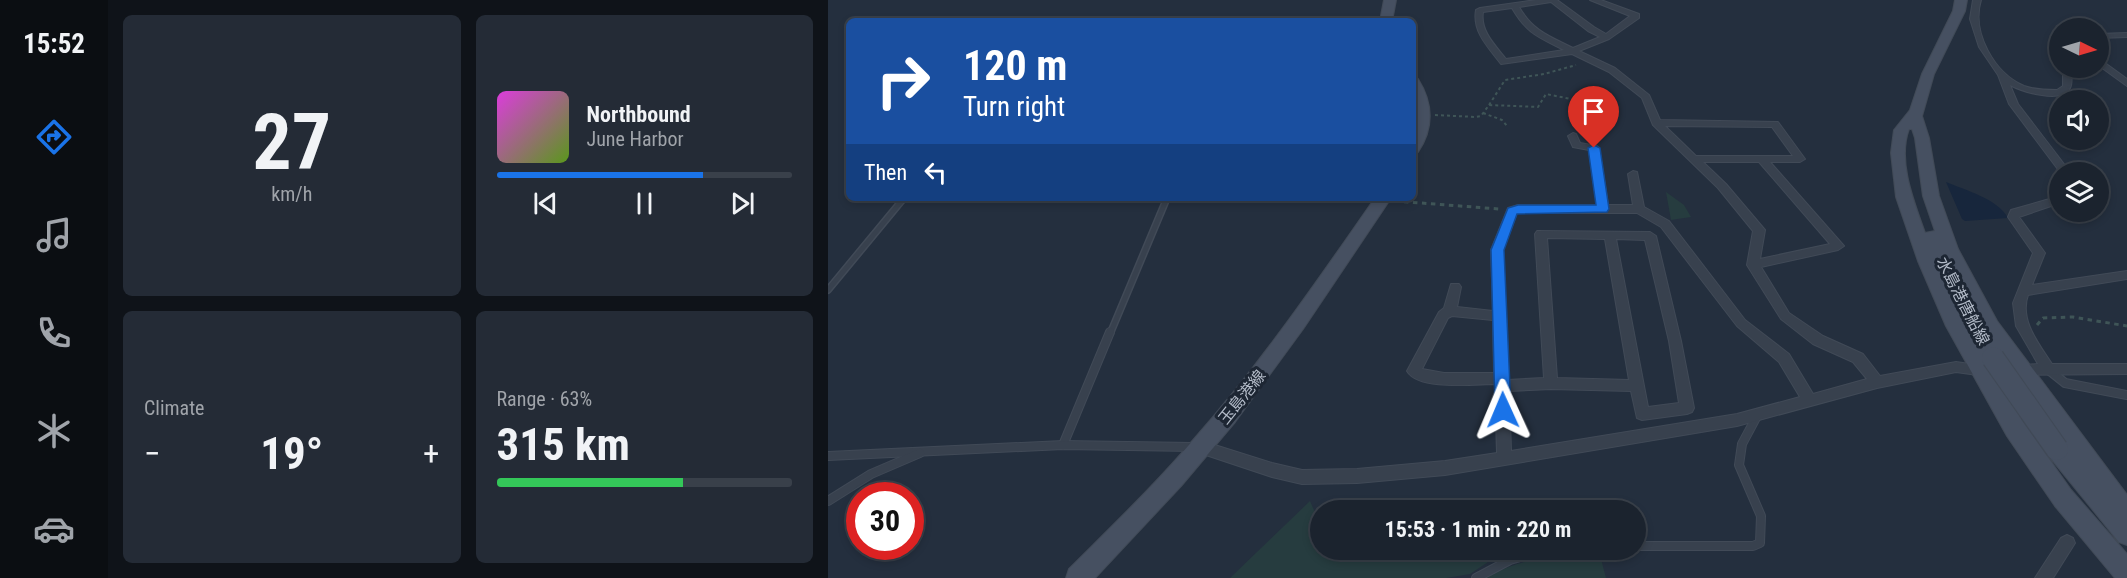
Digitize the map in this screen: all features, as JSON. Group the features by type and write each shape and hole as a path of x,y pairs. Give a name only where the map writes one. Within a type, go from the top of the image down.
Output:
{"main road":[{"path":"1387,18 1390,0"},
{"path":"1961,0 1959,11 1939,49 1914,113 1901,130 1898,153 1904,197 1927,261 1946,304 1987,364 2015,429 2063,498 2127,573"},
{"path":"1416,87 1421,95 1424,114 1420,136 1416,143"},
{"path":"1914,113 1922,138 1930,196 1949,249 1990,326 2127,512"},
{"name":"玉島港線","path":"1078,578 1202,447 1293,332 1381,201"},
{"name":"水島港唐船線","path":"1987,364 2127,534"}],"street":[{"path":"1594,0 1636,16 1606,37 1572,51 1504,62 1480,29 1479,14 1480,10 1485,7 1515,6 1552,0 1591,29 1606,37"},
{"path":"1977,0 1973,16 1977,31 1995,68 2001,75 2014,104 2058,162"},
{"path":"1515,6 1523,20 1536,33 1597,61 1646,97 1656,123 1722,186 1759,230 1753,265 1785,316 1818,340 1858,358 1877,382"},
{"path":"2109,36 2127,35"},
{"path":"2109,69 2127,83"},
{"path":"2001,75 2026,89 2058,93 2067,86 2067,78"},
{"path":"1656,123 1775,124 1800,159 1693,159"},
{"path":"1573,136 1576,146 1594,148 1603,209"},
{"path":"1753,265 1838,246 1762,159"},
{"path":"1633,174 1639,209"},
{"path":"2047,368 2022,326 2019,303 2039,253 2013,217 2014,213 2049,202"},
{"path":"1504,457 1497,250 1512,211 1518,209 1639,209 1665,224 1741,323 1784,358 1809,400"},
{"path":"1551,383 1541,234 1610,235 1650,236 1675,342 1687,408 1642,414 1635,386 1610,235"},
{"path":"2024,291 2127,275"},
{"path":"1450,311 1455,287"},
{"path":"1500,316 1450,311 1443,315 1414,371 1422,376 1502,382 1635,386"},
{"path":"1202,447 1272,470 1302,477 1357,476 1445,468 1726,422 1877,382 1956,367 1987,364 2021,370 2127,369"},
{"path":"2043,578 2067,543"}],"lane":[{"path":"828,290 902,201"},
{"path":"1063,445 1166,201"},
{"path":"2047,368 2065,383 2127,395"},
{"path":"1646,546 1753,546 1760,543 1763,533 1761,511 1739,470 1738,456 1744,438 1758,414"},
{"path":"828,456 1063,445 1202,447"},
{"path":"828,501 871,474 923,452"},
{"path":"1476,578 1507,560"}],"path":[{"path":"1424,114 1476,117 1483,113 1499,86 1507,79 1544,74 1597,61"},
{"path":"1489,105 1538,107 1546,94 1581,101"},
{"path":"1483,113 1502,120 1507,126"},
{"path":"1404,201 1512,211"},
{"path":"2028,337 2043,318 2073,317 2127,326"}],"green space":[{"path":"1666,192 1684,205 1691,217 1671,220"},
{"path":"1310,501 1310,560 1491,560 1470,574 1446,578 1230,578"},
{"path":"1532,560 1601,560 1606,578 1486,578 1516,564"}],"water":[{"path":"1946,182 1989,200 1997,205 2008,218 1965,221 1962,219"}],"route":[{"path":"1503,410 1497,250 1512,211 1518,209 1603,209 1594,148"}]}
